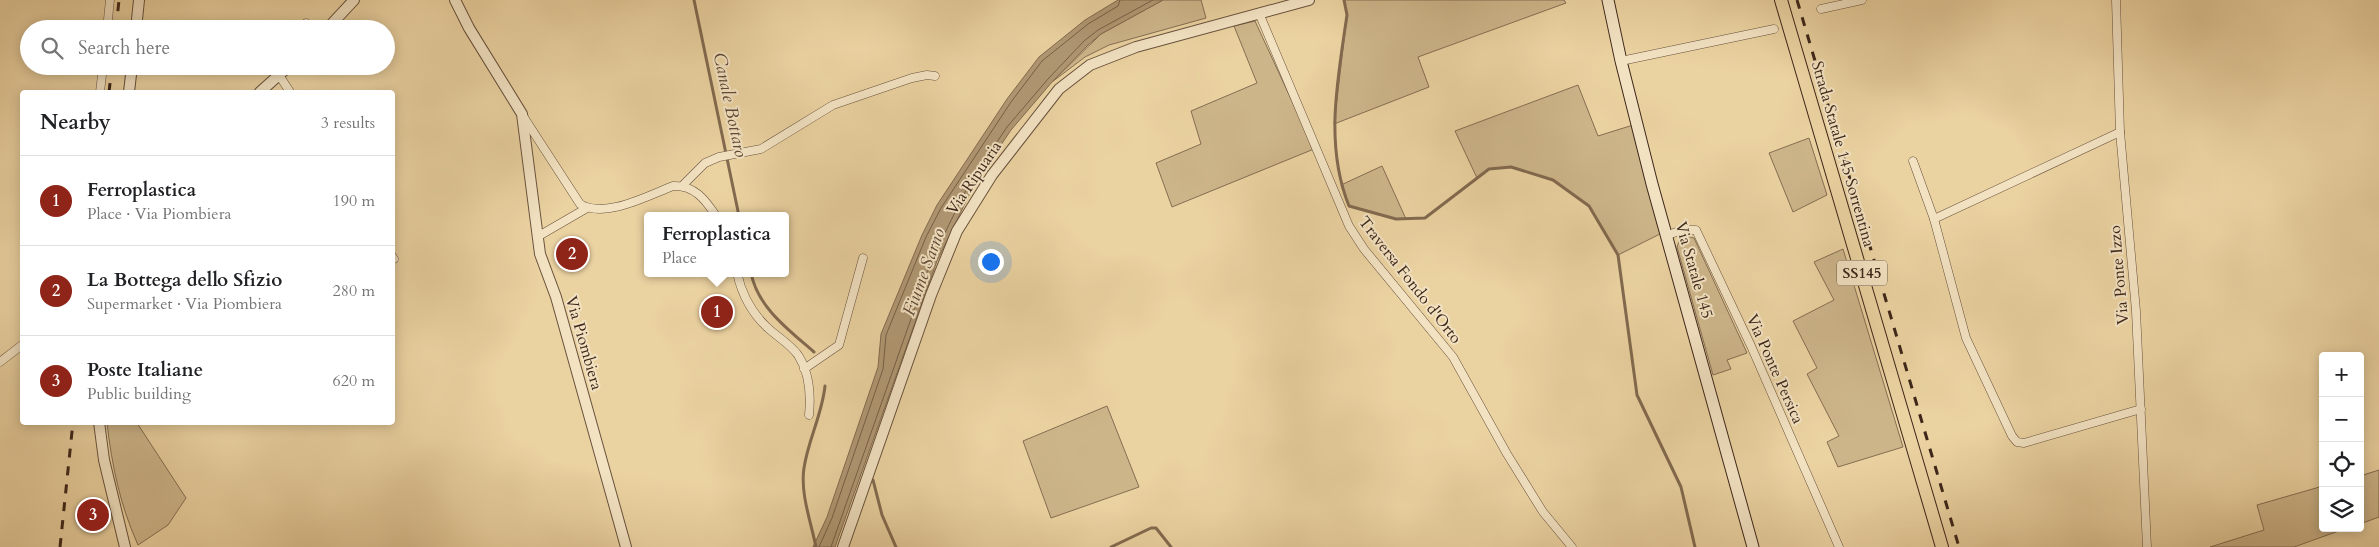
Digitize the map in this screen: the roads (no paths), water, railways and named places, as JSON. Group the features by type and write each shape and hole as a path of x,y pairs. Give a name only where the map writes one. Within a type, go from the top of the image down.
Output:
{"highway":[{"name":"Strada Statale 145 Sorrentina","path":"1781,0 1942,547"}],"main road":[{"name":"Via Statale 145","path":"1608,0 1621,61 1753,547"}],"street":[{"path":"108,20 110,0"},
{"path":"137,20 139,0"},
{"path":"335,20 354,0"},
{"name":"Via Piombiera","path":"455,0 469,28 522,114 580,204 587,208"},
{"name":"Via Ripuaria","path":"843,547 944,259 957,231 992,174 1059,89 1090,65 1136,47 1310,0"},
{"path":"1821,9 1862,0"},
{"name":"Via Ponte Izzo","path":"2116,0 2120,132 2136,311 2147,547"},
{"name":"Traversa Fondo d'Orto","path":"1259,13 1349,226 1364,249 1453,357 1507,454 1543,512 1572,547"},
{"path":"1621,61 1774,29"},
{"path":"100,90 102,75"},
{"path":"129,90 131,75"},
{"path":"262,90 280,75 289,90"},
{"path":"682,186 705,163 719,157 761,149 818,112 850,98 912,78 927,75 934,76"},
{"name":"Via Piombiera","path":"522,114 537,237 626,547"},
{"path":"1934,219 2120,132"},
{"path":"1913,161 1934,219 1966,338 2012,436 2017,442 2024,442 2141,408"},
{"path":"537,237 587,208 607,210 673,186 682,186 700,194 713,212"},
{"name":"Via Ponte Persica","path":"1668,235 1682,230 1696,230 1751,346 1839,547"},
{"path":"804,369 839,345 863,258"},
{"path":"738,277 745,300 769,329 786,342 798,356 804,369 810,400 809,415"},
{"path":"0,362 20,347"},
{"path":"99,425 104,460 125,547"}],"water":[{"name":"Fiume Sarno","path":"1118,0 1163,0 1101,34 1088,45 1052,82 1011,130 974,185 937,261 835,547 813,547 827,517 878,367 881,334 922,235 937,205 1007,99 1039,57 1085,20"}],"waterway":[{"name":"Canale Bottaro","path":"694,0 738,212"},
{"path":"1344,0 1347,15 1337,87 1335,135 1341,183 1349,206 1396,219 1425,218 1489,169 1511,167 1553,180 1589,206 1618,255 1637,395 1681,487 1695,547"},
{"name":"Canale Bottaro","path":"752,277 760,297 767,308 785,327 814,352"},
{"name":"Canale Bottaro","path":"816,547 803,487 803,478 806,458 825,386"},
{"path":"873,480 882,515 896,547"},
{"path":"1111,547 1151,528 1156,528 1171,547"}],"railway":[{"path":"117,20 119,0"},
{"path":"1797,0 1959,547"},
{"path":"109,90 111,75"},
{"path":"60,547 73,425"}],"place":[{"name":"La Bottega dello Sfizio","path":"572,254"},
{"name":"Ferroplastica","path":"717,312"},
{"name":"Poste Italiane","path":"93,515"}]}
